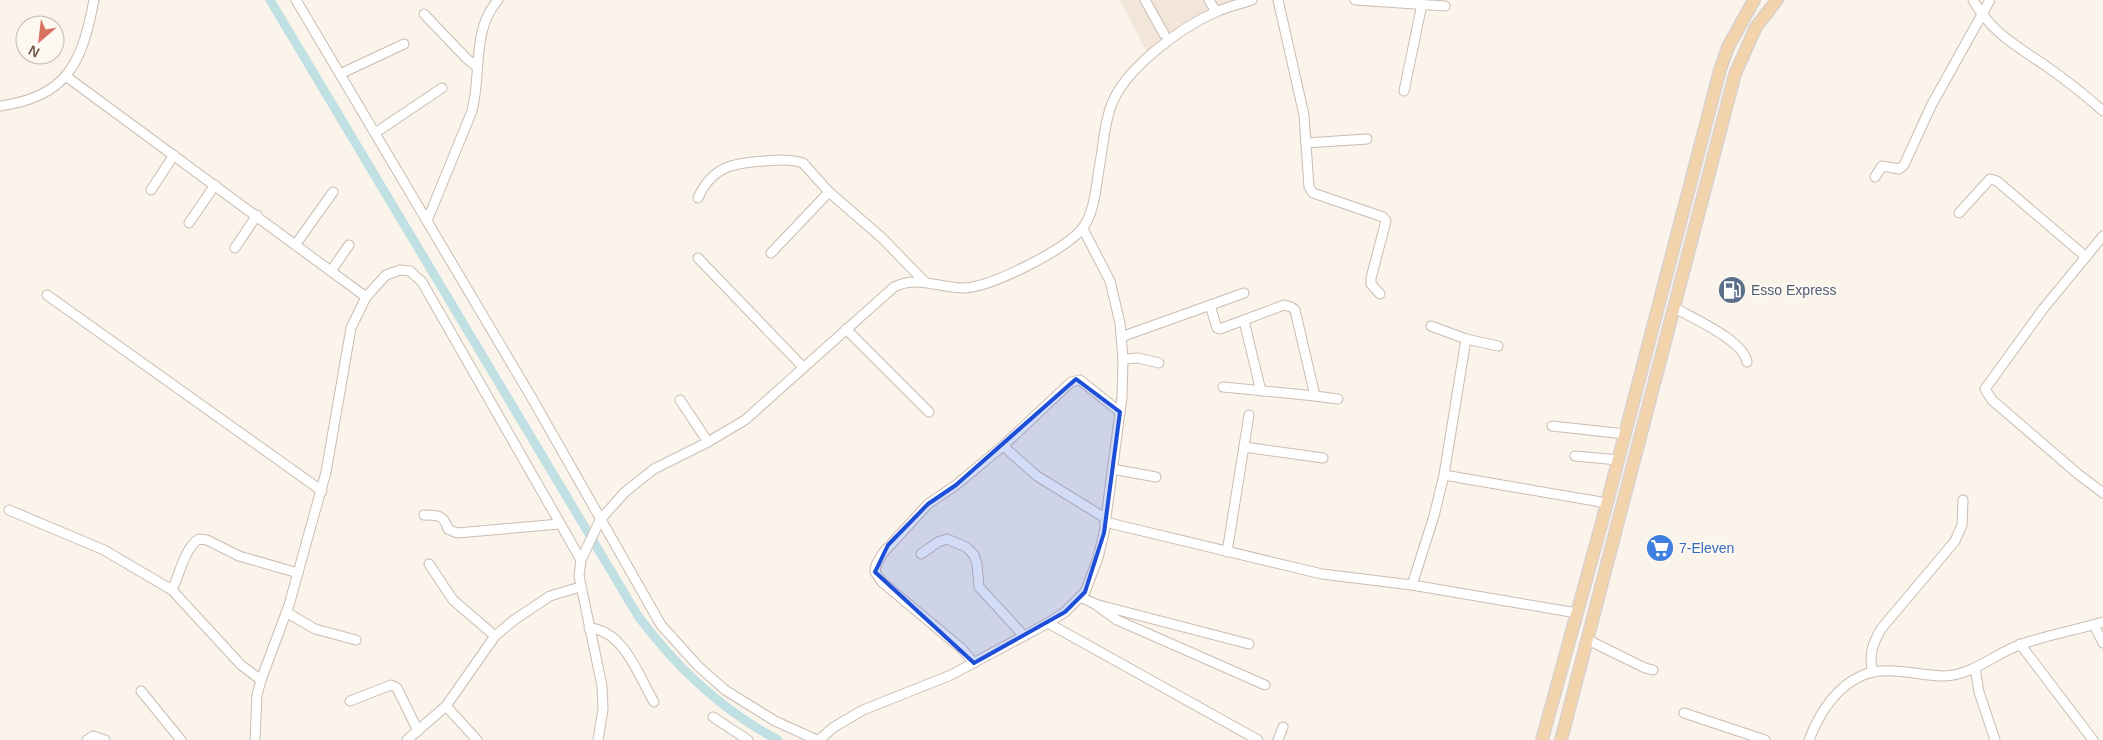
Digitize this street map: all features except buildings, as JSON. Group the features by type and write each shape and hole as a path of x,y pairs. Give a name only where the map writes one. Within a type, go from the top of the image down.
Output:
{"main road":[{"path":"1542,740 1607,503 1720,70 1738,26 1754,0"},
{"path":"1561,740 1735,74 1756,28 1777,0"}],"street":[{"path":"0,106 30,100 47,92 67,77 85,40 94,0"},
{"path":"296,0 533,400 598,524 661,625 698,666 726,690 746,704 818,740 834,727 863,710 974,663 1048,623 1065,612 1080,598 1093,572 1105,520 1120,412 1123,359 1121,337 1110,281 1083,229"},
{"path":"427,221 472,111 476,95 476,66 484,21 488,11 498,0"},
{"path":"1146,0 1164,34"},
{"path":"1209,0 1216,12"},
{"path":"598,740 602,709 602,686 580,587 583,556 598,524 613,503 638,480 745,420 894,287 905,281 964,288 983,285 1019,270 1070,241 1083,229 1092,204 1110,106 1121,84 1153,54 1185,29 1234,3 1252,0"},
{"path":"1278,0 1304,116 1311,191 1386,220 1371,278 1371,284 1380,294"},
{"path":"1355,0 1445,6"},
{"path":"1973,0 1993,28 2011,44 2074,86 2102,110"},
{"path":"1875,177 1882,166 1899,169 1904,165 1932,106 1990,0"},
{"path":"1404,91 1422,4"},
{"path":"424,14 466,59 476,66"},
{"path":"340,74 404,44"},
{"path":"67,77 366,297"},
{"path":"375,133 442,88"},
{"path":"1306,142 1367,139"},
{"path":"151,190 174,155"},
{"path":"698,198 709,180 733,164 780,160 803,163 828,192 881,237 926,282"},
{"path":"1959,212 1984,182 1990,179 1997,181 2086,257"},
{"path":"189,223 215,185"},
{"path":"296,244 334,192"},
{"path":"772,253 828,192"},
{"path":"235,248 257,215"},
{"path":"2103,236 2044,309 1985,389 1992,400 2103,493"},
{"path":"331,271 349,245"},
{"path":"698,258 803,368"},
{"path":"255,740 257,695 261,680 286,612 322,491 351,328 366,297 386,275 400,270 410,271 422,282 560,524 583,556"},
{"path":"1121,337 1244,293"},
{"path":"47,295 322,491"},
{"path":"1210,305 1217,328 1244,321 1284,306 1291,306 1295,310 1315,396"},
{"path":"1675,308 1734,343 1745,352 1747,362"},
{"path":"1244,321 1262,390"},
{"path":"1430,326 1466,339 1498,346"},
{"path":"846,329 929,412"},
{"path":"1412,585 1434,516 1444,475 1466,339"},
{"path":"1123,359 1138,358 1159,363"},
{"path":"974,663 962,649 882,582 875,572 876,565 888,545 928,504 956,485 1076,379 1080,380 1120,412"},
{"path":"1223,387 1338,399"},
{"path":"680,400 708,442"},
{"path":"1227,552 1249,415"},
{"path":"1552,426 1625,434"},
{"path":"1002,446 1037,476 1105,520 1227,552 1322,574 1412,585 1577,613"},
{"path":"1244,447 1323,458"},
{"path":"1575,456 1618,460"},
{"path":"1112,469 1156,477"},
{"path":"1444,475 1607,503"},
{"path":"1873,672 1870,662 1874,642 1881,629 1955,541 1962,525 1963,500"},
{"path":"9,510 104,550 172,590 241,665 261,680"},
{"path":"424,515 442,516 448,529 457,533 560,524"},
{"path":"172,590 190,549 194,542 199,539 207,540 240,556 298,573"},
{"path":"921,554 938,542 948,539 966,547 974,555 977,564 979,587 1024,636"},
{"path":"429,564 453,600 495,636"},
{"path":"407,740 446,706 495,636 514,620 550,596 580,587"},
{"path":"1080,598 1095,604 1249,644"},
{"path":"1095,604 1117,620 1265,685"},
{"path":"286,612 315,629 356,640"},
{"path":"1048,623 1258,740"},
{"path":"1809,740 1824,710 1840,690 1861,675 1873,672 1946,676 1976,668 2020,644 2098,623 2103,643"},
{"path":"589,628 597,628 604,632 630,656 636,664 645,687 654,702"},
{"path":"1588,640 1645,668 1653,670"},
{"path":"2020,644 2094,740"},
{"path":"1976,668 1979,692 1995,740"},
{"path":"350,701 392,685 398,688 418,731"},
{"path":"141,691 181,740"},
{"path":"446,706 477,740"},
{"path":"1684,713 1765,740"},
{"path":"712,717 748,740"},
{"path":"1278,740 1283,727"},
{"path":"88,740 93,736 105,740"}],"highlighted area":[{"path":"1076,379 1120,412 1104,533 1085,592 1065,612 974,663 875,572 888,545 928,504 956,485"}],"shaded area":[{"path":"1120,0 1234,0 1193,17 1147,52"}],"waterway":[{"path":"270,0 638,616 668,653 701,686 737,715 778,740"}],"place":[{"name":"Esso Express","path":"1732,290"},
{"name":"7-Eleven","path":"1660,548"}]}
